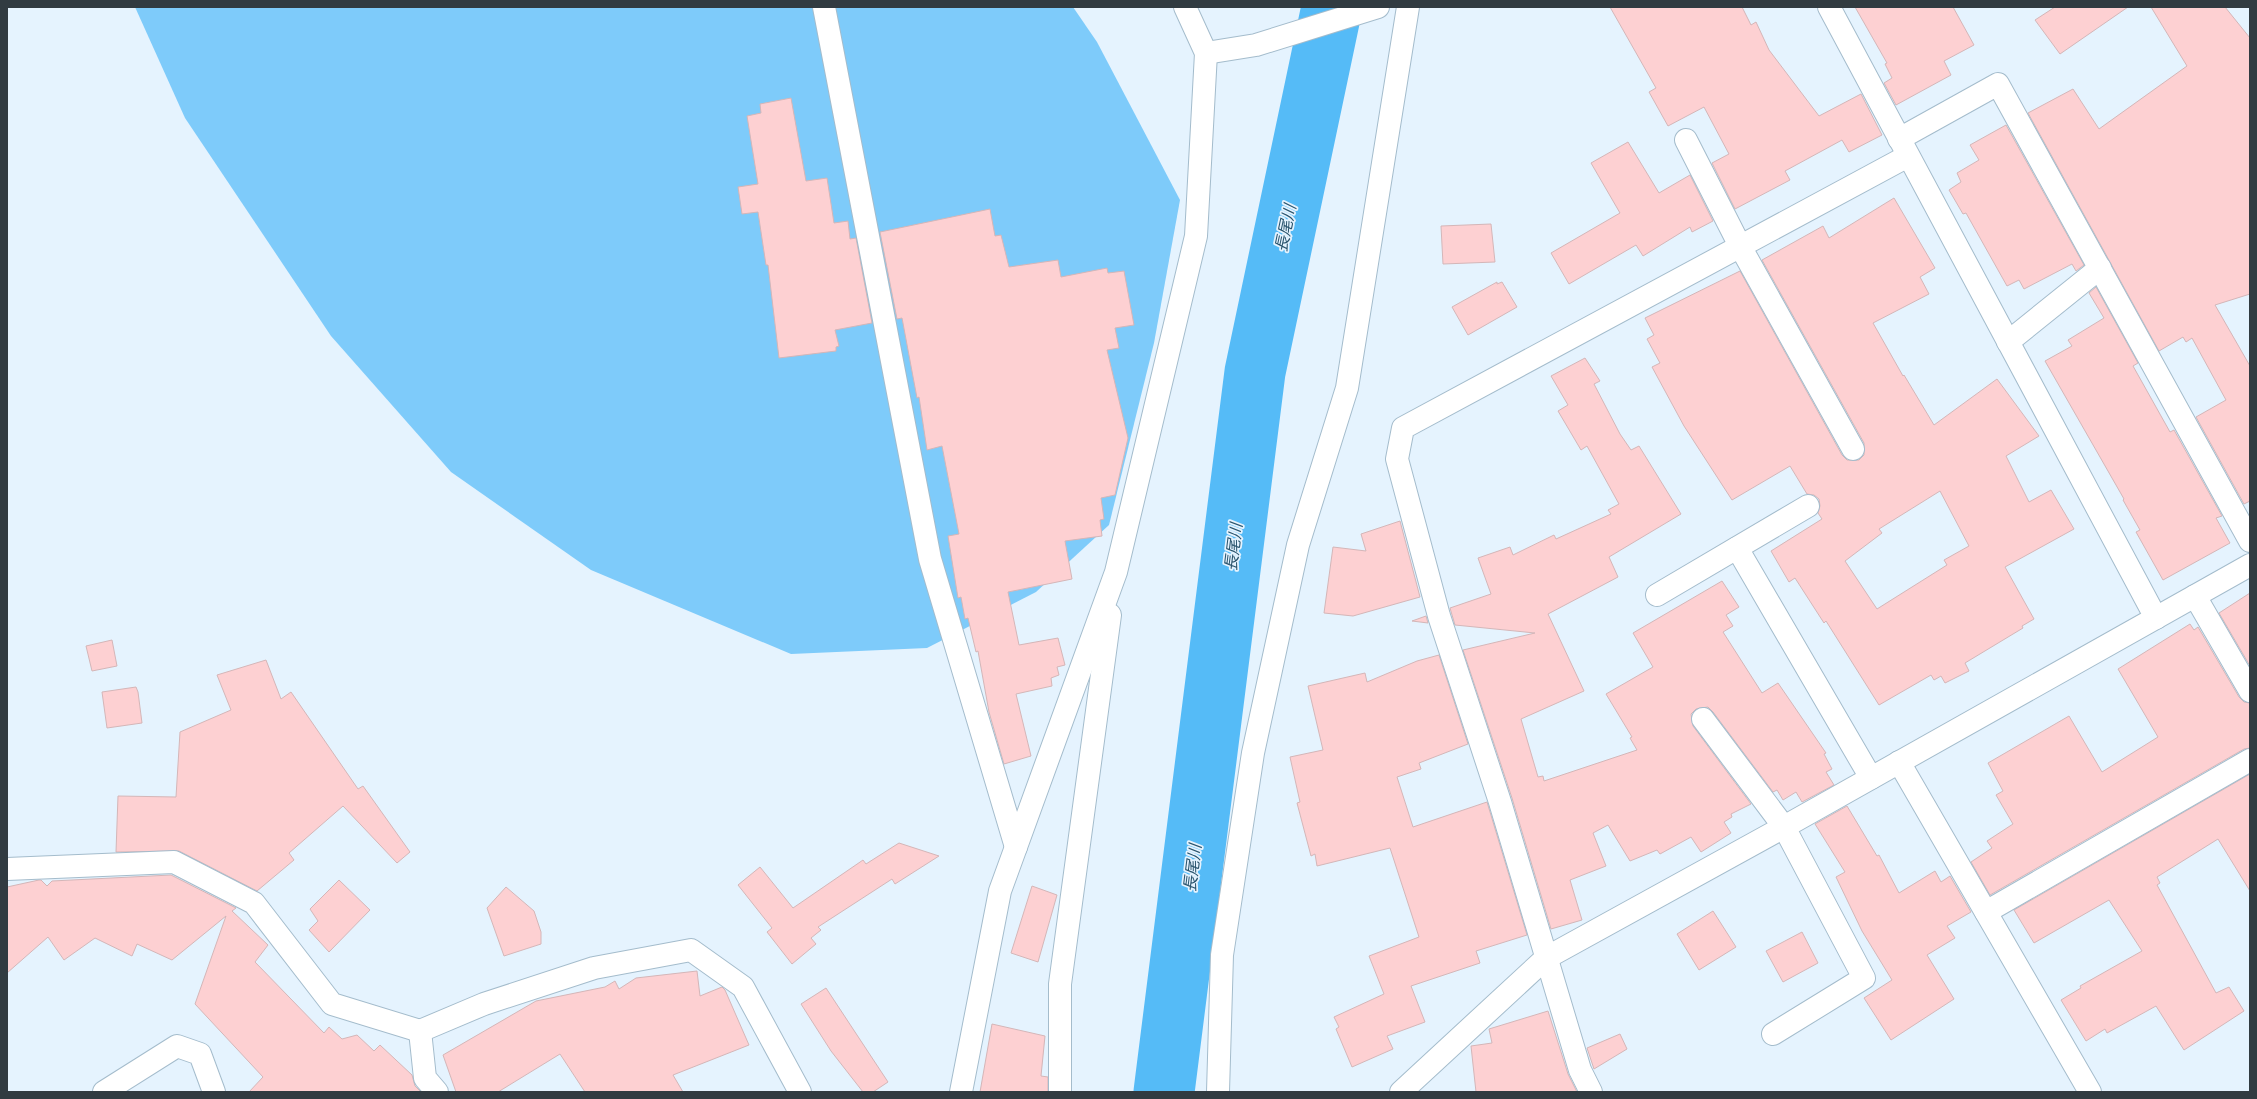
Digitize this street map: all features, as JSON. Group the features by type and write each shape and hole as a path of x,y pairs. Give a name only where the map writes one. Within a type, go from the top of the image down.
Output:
{"street":[{"path":"824,7 930,558 1016,847"},
{"path":"1060,1092 1060,984 1116,572 1196,236 1206,53 1185,7"},
{"path":"1206,53 1256,45 1378,7"},
{"path":"1218,1092 1222,955 1253,753 1298,545 1347,388 1408,7"},
{"path":"1829,7 2156,618"},
{"path":"1591,1092 1580,1070 1500,802 1439,616 1397,459 1403,428 1740,246 1904,147 1998,84 2250,541"},
{"path":"1686,140 1740,246 1853,449"},
{"path":"2008,342 2100,268"},
{"path":"1657,595 1808,506"},
{"path":"1737,548 1871,778"},
{"path":"1411,1089 1546,958 1784,827 2250,565"},
{"path":"961,1092 1000,891 1116,572"},
{"path":"2195,596 2250,691"},
{"path":"1703,719 1784,827 1864,978 1773,1034"},
{"path":"1986,912 2250,760"},
{"path":"1899,762 2090,1092"},
{"path":"7,869 174,862 254,903 332,1004 420,1031 484,1004 594,968 691,950 743,988 800,1092"},
{"path":"420,1031 425,1078 437,1092"},
{"path":"104,1092 177,1046 200,1054 214,1092"}],"shaded area":[{"path":"135,7 1073,7 1097,42 1180,200 1154,343 1109,525 1036,592 927,648 791,654 591,570 451,472 331,336 185,118"}],"building":[{"path":"1610,7 1742,7 1751,25 1756,22 1769,50 1819,116 1861,94 1882,135 1849,152 1842,140 1785,171 1790,180 1735,209 1712,163 1729,154 1704,107 1668,126 1649,92 1656,88"},
{"path":"1855,7 1953,7 1974,45 1944,61 1951,75 1896,105 1884,83 1892,78 1885,64 1887,63"},
{"path":"2055,7 2128,7 2060,54 2035,20"},
{"path":"2151,7 2225,7 2250,38 2250,294 2215,305 2250,366 2250,501 2244,504 2196,417 2226,400 2192,338 2186,342 2183,337 2159,351 2028,113 2073,89 2099,129 2187,66"},
{"path":"791,98 806,181 827,178 834,223 848,221 850,239 856,238 872,323 835,330 839,346 836,347 836,351 779,358 768,265 766,265 758,212 742,214 738,187 758,184 747,116 761,113 760,104"},
{"path":"2006,125 2084,265 2076,271 2072,264 2024,289 2019,280 2007,286 1966,213 1963,214 1949,190 1961,182 1957,173 1979,160 1970,145"},
{"path":"1628,142 1659,193 1690,175 1713,221 1692,232 1690,227 1643,256 1636,245 1569,284 1551,253 1620,213 1591,163"},
{"path":"1894,198 1935,268 1920,277 1929,294 1873,323 1903,376 1904,375 1934,425 1997,379 2039,436 2006,456 2029,502 2051,490 2074,529 2005,567 2034,619 2022,626 2023,628 1965,663 1969,671 1945,683 1941,676 1934,680 1931,675 1879,705 1826,621 1824,623 1795,578 1789,582 1771,551 1822,519 1818,513 1820,506 1819,499 1814,495 1807,494 1790,466 1732,500 1684,426 1652,367 1660,363 1647,339 1654,335 1645,318 1740,271 1842,455 1847,460 1859,460 1864,455 1864,443 1762,260 1823,226 1829,238","holes":["1940,491 1969,546 1944,560 1947,565 1877,609 1845,561 1882,533 1879,529"]},
{"path":"990,209 995,236 1001,235 1009,267 1058,260 1061,277 1107,268 1108,273 1124,271 1134,325 1115,328 1119,348 1107,350 1128,438 1115,495 1101,498 1104,519 1100,520 1102,536 1065,541 1072,579 1008,592 1019,645 1058,638 1065,665 1057,667 1059,675 1051,678 1052,686 1016,694 1031,756 1004,764 989,712 978,651 976,652 968,618 965,619 961,597 958,598 948,536 959,534 942,446 927,450 919,397 917,398 902,318 897,319 880,232"},
{"path":"1491,224 1495,262 1443,264 1441,226"},
{"path":"1497,282 1497,284 1502,282 1517,307 1468,335 1452,307"},
{"path":"2096,287 2138,363 2133,366 2170,432 2174,430 2222,516 2216,518 2230,543 2163,580 2136,532 2140,530 2123,500 2124,499 2045,361 2072,346 2068,340 2104,318 2089,293"},
{"path":"1585,358 1600,381 1594,384 1620,434 1631,450 1639,446 1681,514 1609,557 1618,577 1548,614 1584,691 1521,719 1538,777 1543,776 1544,781 1637,750 1630,738 1632,737 1606,694 1653,667 1633,633 1722,581 1739,607 1726,615 1733,626 1723,632 1762,693 1778,683 1826,753 1824,754 1832,769 1826,772 1834,785 1802,802 1796,792 1783,800 1777,790 1773,792 1713,712 1708,707 1696,709 1691,714 1693,726 1751,804 1731,814 1732,817 1724,822 1731,833 1701,852 1691,837 1660,854 1657,850 1630,861 1608,825 1593,833 1606,866 1570,880 1582,920 1551,929 1512,798 1463,650 1535,633 1455,625 1450,608 1491,594 1478,558 1510,547 1513,555 1554,535 1556,539 1611,514 1608,510 1619,504 1587,446 1581,450 1558,411 1568,405 1551,376"},
{"path":"1400,521 1420,597 1353,616 1324,613 1333,547 1366,551 1361,534"},
{"path":"2250,593 2250,666 2219,613"},
{"path":"1426,616 1428,623 1412,621"},
{"path":"2190,624 2194,630 2198,627 2239,697 2244,702 2250,703 2250,748 2244,749 1990,895 1971,862 1992,848 1987,841 2013,824 1996,795 2003,791 1988,763 2069,716 2102,772 2158,737 2118,669"},
{"path":"112,640 117,666 92,671 86,646"},
{"path":"1439,655 1468,744 1419,763 1421,769 1397,777 1413,827 1487,802 1527,935 1476,951 1480,963 1411,986 1425,1022 1387,1036 1393,1049 1352,1067 1336,1029 1339,1027 1334,1017 1384,994 1369,956 1419,937 1390,848 1317,866 1315,854 1311,856 1297,803 1300,802 1290,757 1323,750 1308,686 1365,673 1367,682 1417,661"},
{"path":"266,660 281,699 291,692 358,789 363,786 410,852 397,863 343,806 289,853 294,860 257,891 179,851 116,852 118,796 176,797 180,732 231,710 217,675"},
{"path":"136,687 142,723 107,728 102,692"},
{"path":"2250,774 2250,891 2218,839 2157,877 2160,883 2157,885 2216,993 2229,987 2244,1011 2184,1050 2156,1006 2107,1033 2105,1029 2086,1041 2061,1000 2081,988 2080,986 2142,951 2109,900 2034,943 2014,910"},
{"path":"1847,806 1877,856 1879,855 1899,893 1935,871 1941,882 1950,876 1971,912 1947,926 1955,938 1927,955 1954,999 1891,1040 1864,998 1892,980 1862,931 1836,877 1845,872 1815,824"},
{"path":"899,843 939,856 895,884 892,879 818,927 821,930 811,938 816,944 792,964 767,932 772,928 738,885 760,867 793,908 863,860 866,864"},
{"path":"171,875 236,908 232,911 268,945 255,962 324,1033 329,1027 342,1039 357,1035 374,1051 380,1045 412,1075 415,1086 421,1092 249,1092 263,1077 195,1004 226,916 172,960 137,944 132,956 95,938 64,960 48,937 7,973 7,887 39,880 47,886 52,881"},
{"path":"339,880 370,910 329,952 309,930 318,921 310,909"},
{"path":"1032,886 1057,895 1038,962 1011,953"},
{"path":"506,887 534,911 541,932 541,944 504,956 487,908"},
{"path":"1713,911 1736,947 1699,970 1677,934"},
{"path":"1802,932 1818,963 1783,982 1766,951"},
{"path":"697,971 700,996 722,987 725,990 749,1045 673,1075 683,1092 585,1092 560,1054 498,1092 456,1092 443,1055 536,1001 605,987 615,981 619,989 636,978"},
{"path":"826,988 888,1082 873,1092 863,1092 831,1051 801,1004"},
{"path":"1548,1011 1568,1074 1577,1092 1476,1092 1471,1046 1492,1043 1489,1029"},
{"path":"992,1024 1045,1036 1041,1076 1048,1077 1048,1092 980,1092"},
{"path":"1620,1034 1627,1049 1594,1069 1587,1048"}],"waterway":[{"name":"長尾川","path":"1164,1092 1255,372 1332,7"}]}
